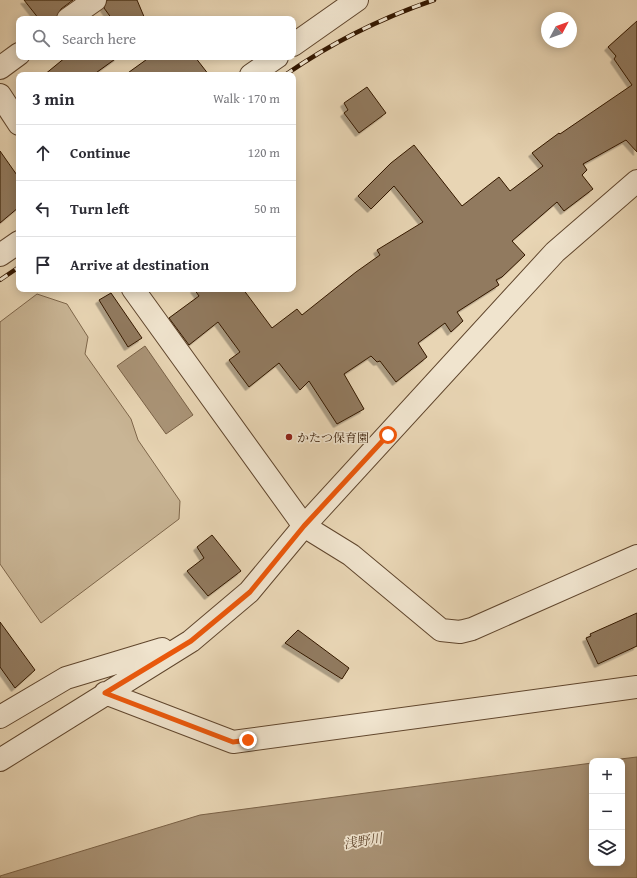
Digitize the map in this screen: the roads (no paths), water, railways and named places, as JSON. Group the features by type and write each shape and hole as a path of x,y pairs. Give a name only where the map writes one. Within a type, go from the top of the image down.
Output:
{"street":[{"path":"72,16 95,0"},
{"path":"296,43 357,0"},
{"path":"0,68 16,56"},
{"path":"255,72 273,60"},
{"path":"0,95 16,119"},
{"path":"0,760 105,693 191,641 250,592 304,526 555,252 637,181"},
{"path":"0,256 16,244"},
{"path":"135,292 304,526 351,554 441,630 460,632 472,629 637,556"},
{"path":"0,717 66,678 191,641"},
{"path":"105,693 233,742 637,687"}],"water":[{"path":"145,346 193,415 166,434 117,366"},
{"name":"浅野川","path":"637,757 637,878 0,878 0,876 200,815 589,763 589,866 625,866 625,758"}],"railway":[{"path":"289,72 320,52 357,32 414,7 434,0"},
{"path":"0,280 16,269"}],"place":[{"name":"かたつ保育園","path":"289,437"}]}
